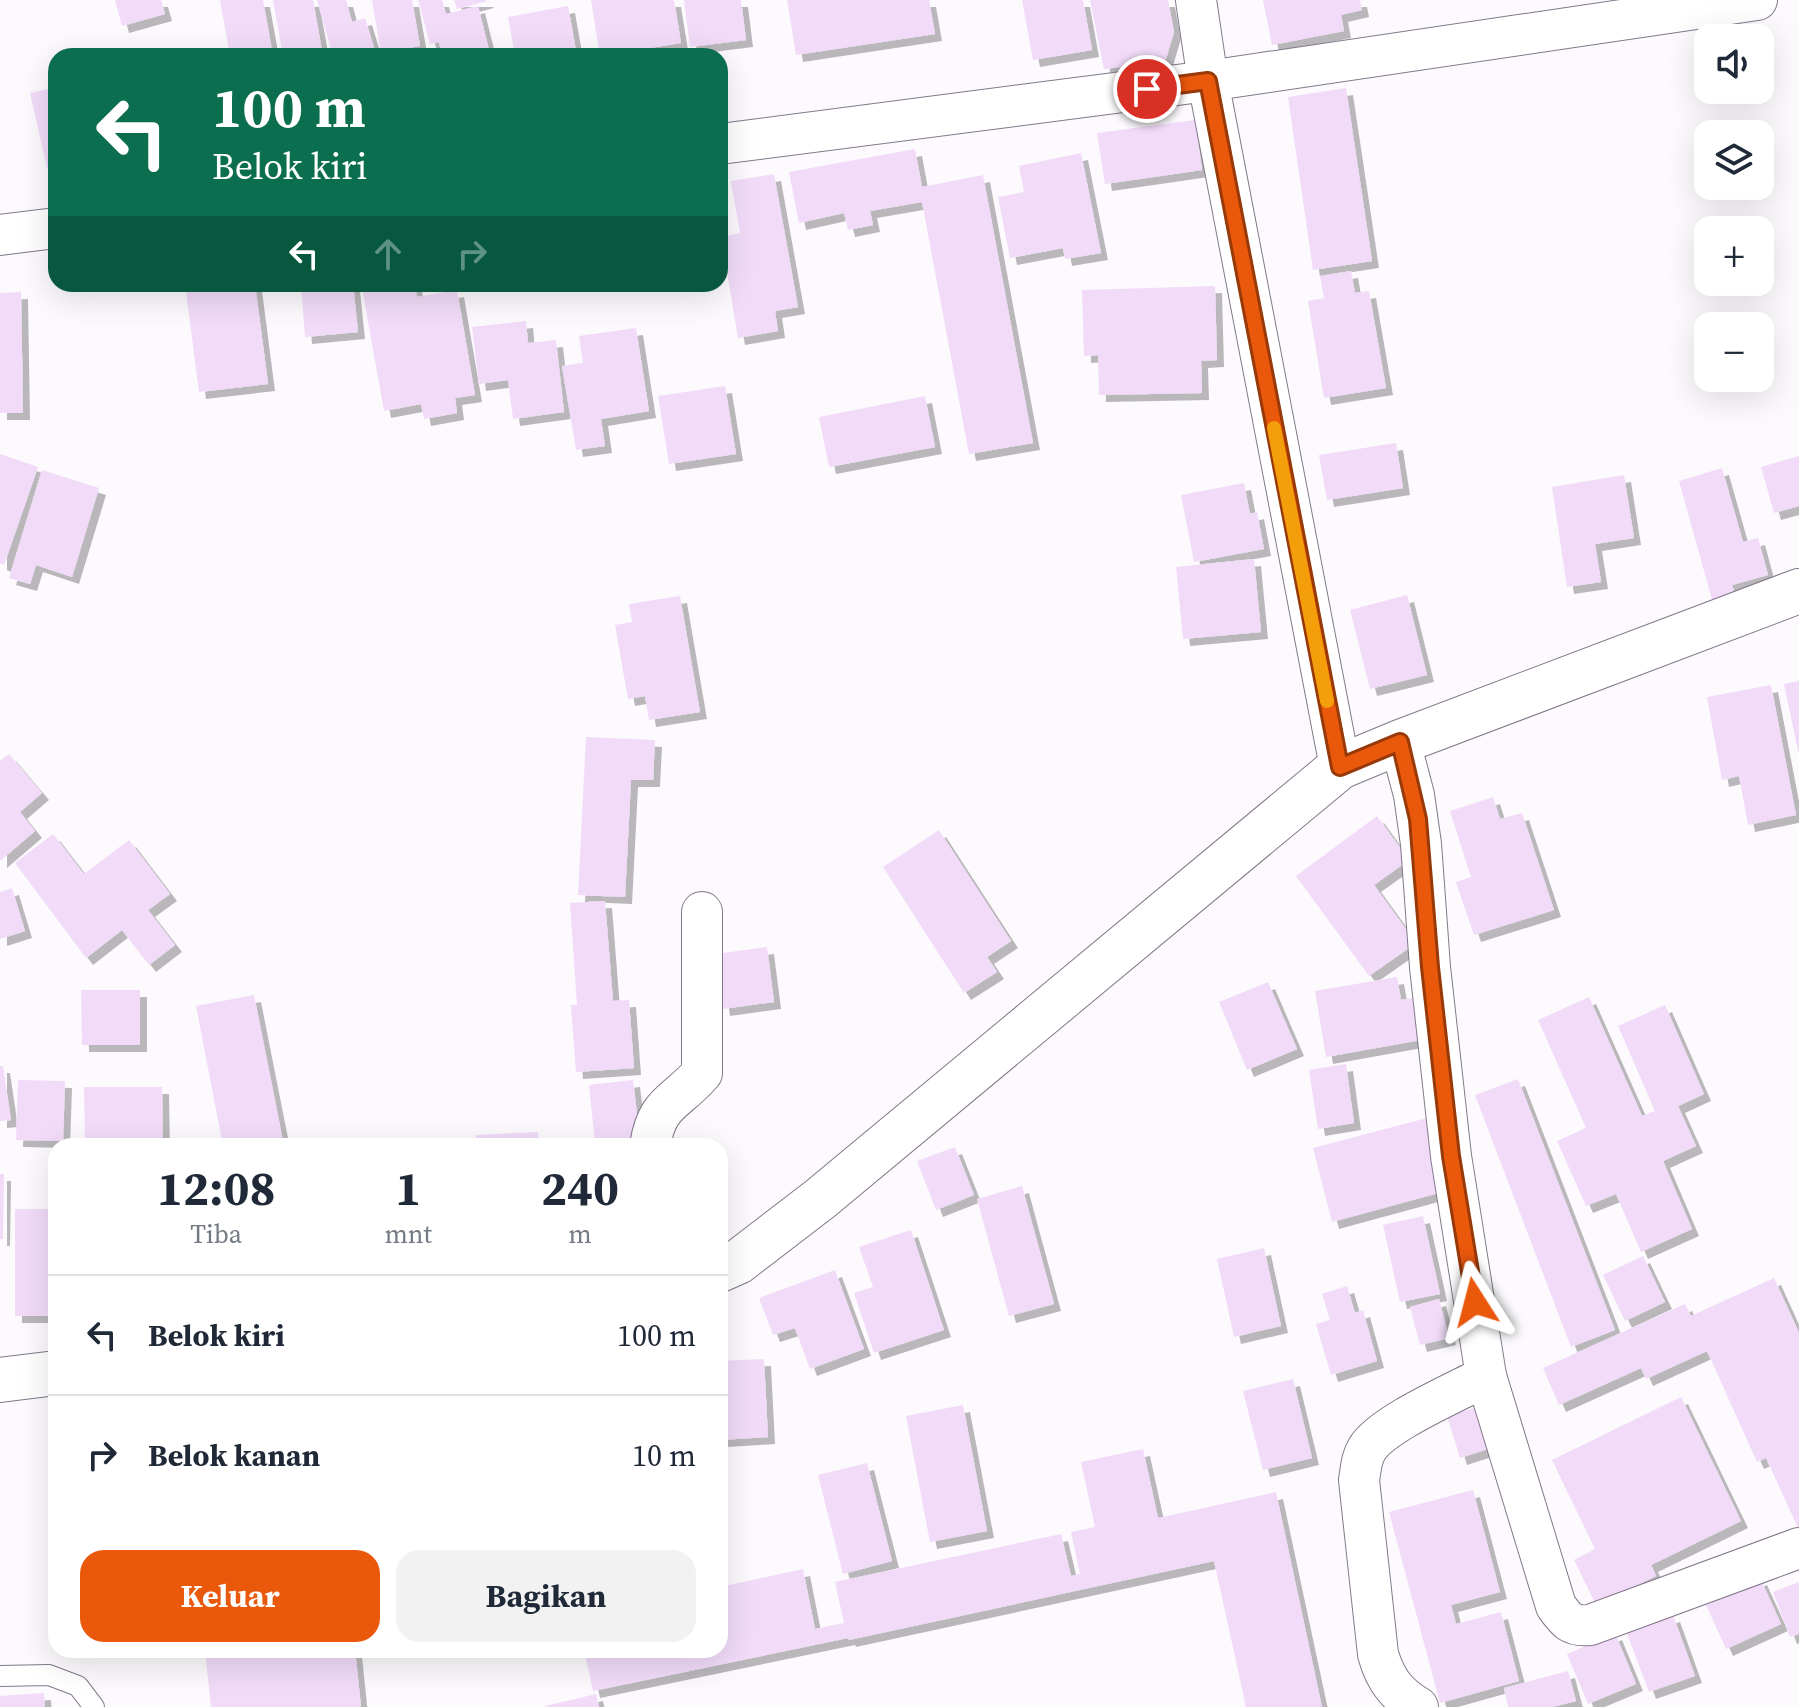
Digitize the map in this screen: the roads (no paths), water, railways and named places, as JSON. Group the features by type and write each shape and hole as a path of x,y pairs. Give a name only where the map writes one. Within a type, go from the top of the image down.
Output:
{"street":[{"path":"1196,0 1208,81 1340,767"},
{"path":"728,143 1208,81 1757,0"},
{"path":"0,235 48,229"},
{"path":"728,1266 820,1199 1340,767 1799,591"},
{"path":"1400,742 1416,807 1451,1156 1486,1376 1556,1606 1568,1622 1578,1626 1590,1625 1799,1548"},
{"path":"651,1138 659,1112 702,1073 702,912"},
{"path":"0,1380 48,1374"},
{"path":"1418,1707 1391,1687 1378,1654 1359,1480 1361,1461 1367,1448 1382,1432 1486,1376"}],"lane":[{"path":"0,1676 49,1675 78,1686 94,1707"}]}
